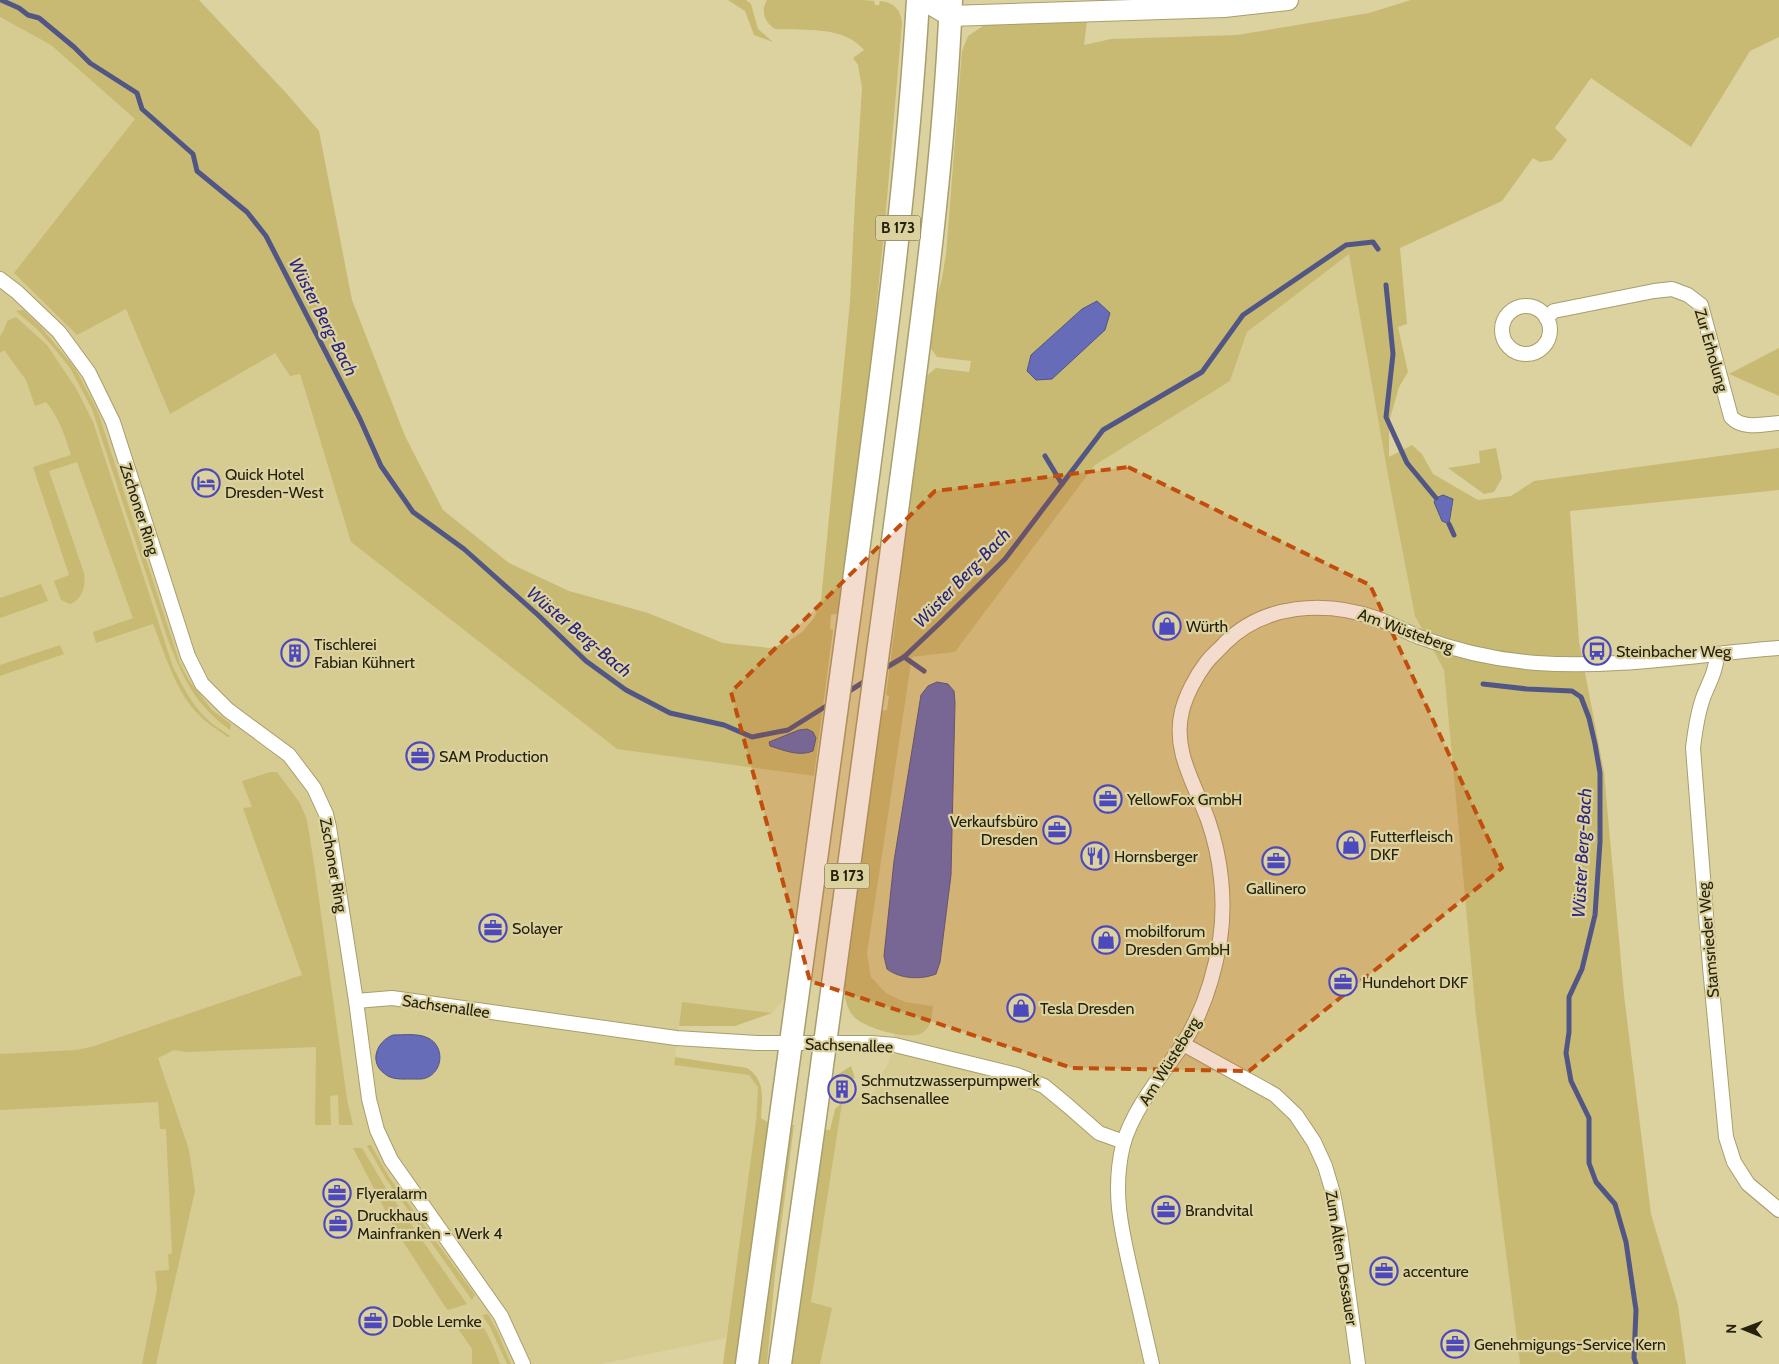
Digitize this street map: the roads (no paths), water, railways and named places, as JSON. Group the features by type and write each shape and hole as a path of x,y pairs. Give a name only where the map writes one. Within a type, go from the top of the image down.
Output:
{"main road":[{"name":"B 173","path":"747,1364 892,288 914,74 918,0"},
{"path":"923,0 950,8 1135,10 1224,8 1288,0"},
{"path":"1072,0 1135,10"},
{"name":"B 173","path":"780,1364 883,613 924,294 949,56 950,8"}],"street":[{"name":"Zschoner Ring","path":"0,279 17,292 60,332 89,373 112,422 188,656 202,684 228,710 289,756 314,788 326,814 329,827 369,1099 377,1130 391,1160 502,1316 523,1364"},
{"name":"Zur Erholung","path":"1546,318 1554,311 1654,291 1672,289 1688,295 1701,305 1731,417 1736,422 1744,425 1779,423"},
{"name":"Am Wüsteberg","path":"1124,1142 1139,1109 1183,1044 1200,1011 1214,973 1221,935 1222,894 1219,864 1213,835 1187,773 1180,739 1182,711 1193,685 1206,662 1238,630 1265,617 1315,607 1344,608 1377,618 1418,636 1458,650 1494,658 1534,663 1581,665 1779,648"},
{"name":"Stamsrieder Weg","path":"1718,654 1717,667 1696,722 1693,748 1710,967 1726,1137 1734,1162 1748,1184 1779,1210"},
{"name":"Sachsenallee","path":"356,1001 392,998 676,1038 824,1044 871,1043 894,1046 1017,1074 1044,1086 1099,1133 1124,1142"},
{"name":"Zum Alten Dessauer","path":"1183,1044 1275,1095 1296,1114 1314,1142 1325,1166 1333,1193 1358,1364"},
{"path":"1124,1142 1118,1171 1117,1198 1122,1231 1152,1364"}],"water":[{"path":"1097,301 1110,313 1105,330 1052,379 1036,380 1027,371 1031,355 1082,309"},
{"path":"1443,495 1453,499 1449,524 1442,521 1434,502 1436,498"},
{"path":"937,682 948,684 954,691 955,702 951,875 940,962 936,974 911,978 898,975 887,969 884,956 894,861 921,695 928,686"},
{"path":"807,729 813,732 816,738 813,751 797,753 770,746 769,742 799,730"},
{"path":"393,1035 420,1035 433,1041 437,1046 440,1056 435,1072 423,1079 397,1079 385,1074 377,1064 377,1052 383,1042"}],"waterway":[{"name":"Wüster Berg-Bach","path":"1,0 19,8 28,15 39,18 90,63 137,93 142,109 193,154 197,171 247,212 266,236 360,419 381,466 413,512 464,549 586,661 626,690 670,713 724,725 752,737 788,730 831,703"},
{"name":"Wüster Berg-Bach","path":"882,670 904,657 1005,559 1103,430 1202,372 1243,315 1346,245 1373,242 1378,249"},
{"name":"Wüster Berg-Bach","path":"1386,285 1393,354 1386,417 1407,463 1436,498"},
{"path":"1045,456 1062,484"},
{"path":"1449,524 1454,535"},
{"path":"904,657 924,671"},
{"name":"Wüster Berg-Bach","path":"846,693 867,680"},
{"name":"Wüster Berg-Bach","path":"1483,684 1527,689 1572,691 1581,697 1589,718 1595,744 1600,773 1600,842 1595,915 1582,969 1569,997 1569,1032 1566,1053 1571,1081 1589,1118 1589,1163 1596,1182 1615,1204 1626,1242 1636,1310 1634,1358 1636,1364"}],"place":[{"name":"Quick Hotel Dresden-West","path":"206,483"},
{"name":"Würth","path":"1167,626"},
{"name":"Steinbacher Weg","path":"1597,651"},
{"name":"Tischlerei Fabian Kühnert","path":"295,653"},
{"name":"SAM Production","path":"420,756"},
{"name":"YellowFox GmbH","path":"1108,799"},
{"name":"Verkaufsbüro Dresden","path":"1057,830"},
{"name":"Futterfleisch DKF","path":"1351,845"},
{"name":"Hornsberger","path":"1095,856"},
{"name":"Gallinero","path":"1276,861"},
{"name":"Solayer","path":"493,928"},
{"name":"mobilforum Dresden GmbH","path":"1106,940"},
{"name":"Hundehort DKF","path":"1343,982"},
{"name":"Tesla Dresden","path":"1021,1008"},
{"name":"Schmutzwasserpumpwerk Sachsenallee","path":"842,1089"},
{"name":"Flyeralarm","path":"337,1193"},
{"name":"Brandvital","path":"1166,1210"},
{"name":"Druckhaus Mainfranken - Werk 4","path":"338,1224"},
{"name":"accenture","path":"1384,1271"},
{"name":"Doble Lemke","path":"373,1321"},
{"name":"Genehmigungs-Service Kern","path":"1455,1344"}]}
